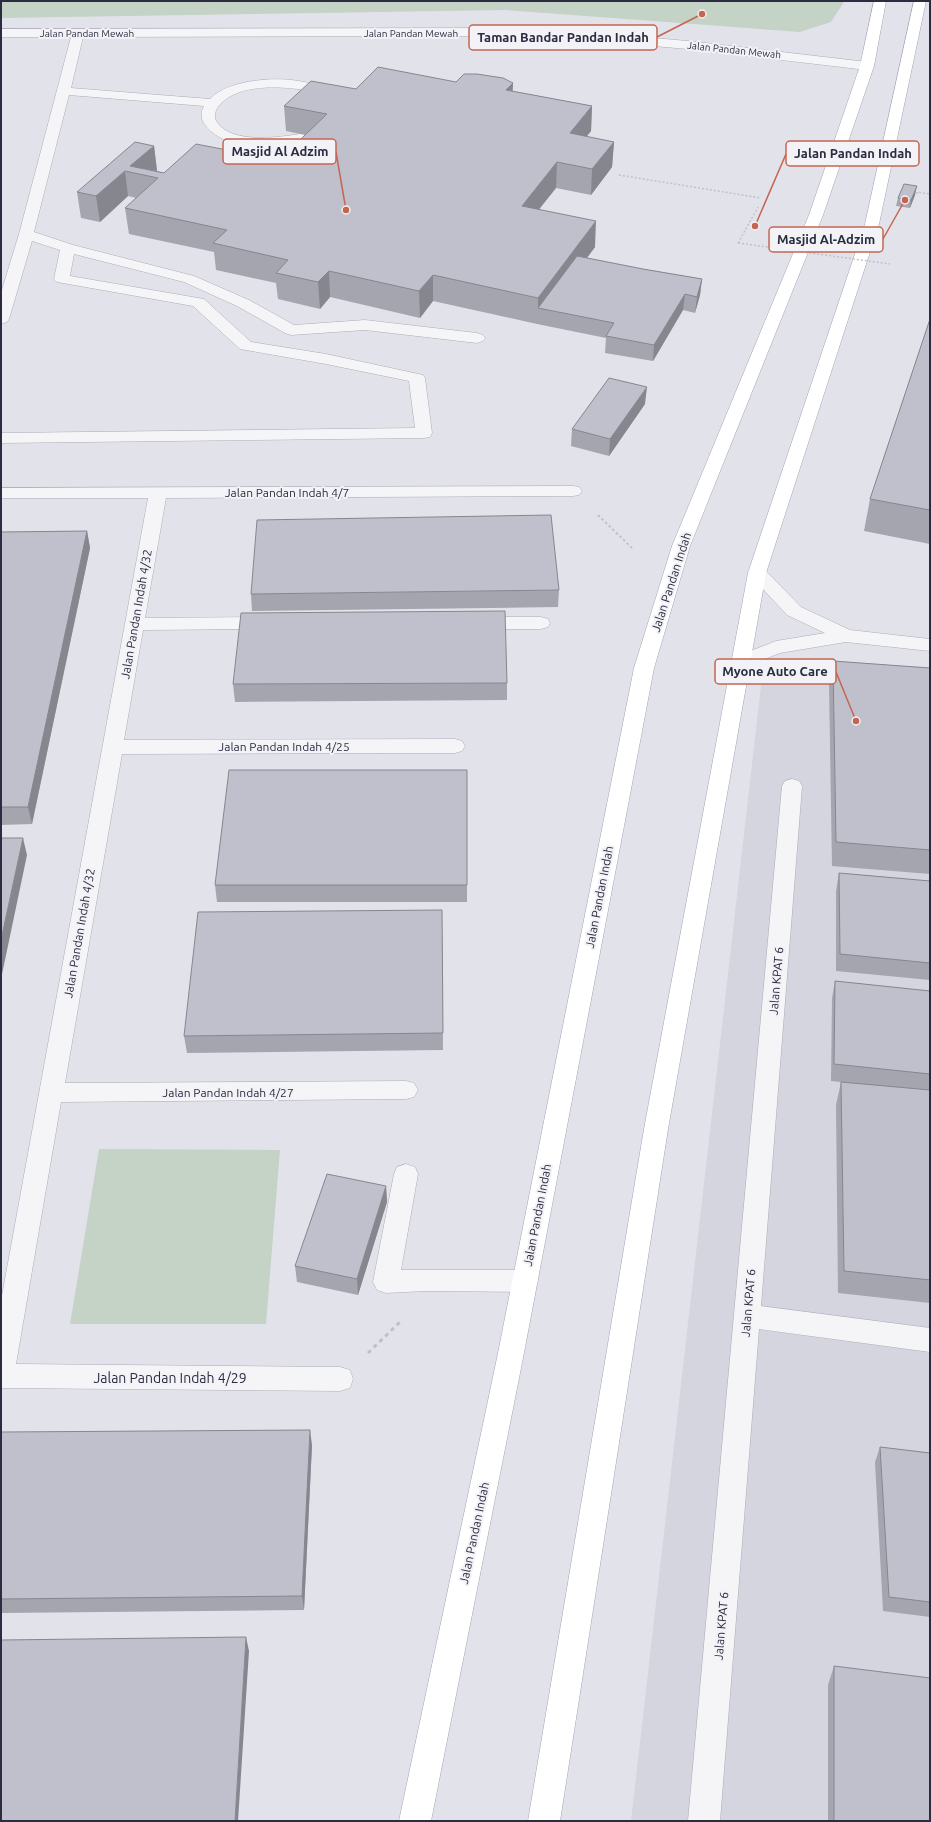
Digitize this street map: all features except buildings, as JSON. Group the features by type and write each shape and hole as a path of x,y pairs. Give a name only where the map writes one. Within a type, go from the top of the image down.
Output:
{"main road":[{"name":"Jalan Pandan Indah","path":"415,1821 525,1281 644,668 681,546 816,215 867,66 880,1"},
{"path":"544,1821 656,1128 757,573 872,224 920,1"}],"street":[{"name":"Jalan Pandan Mewah","path":"1,33 507,32 649,42 867,66"},
{"path":"1,319 26,234 78,33"},
{"path":"309,136 274,142 255,142 238,139 224,134 213,127 208,119 208,111 213,103 224,95 238,89 256,85 275,84 310,88 324,94 332,101 336,110"},
{"path":"63,91 213,103"},
{"path":"26,234 68,248 188,279 243,303 291,330 365,324 477,338"},
{"path":"1,438 424,433 417,378 326,359 246,346 198,302 62,279 68,248"},
{"name":"Jalan Pandan Indah 4/7","path":"1,492 573,491"},
{"name":"Jalan Pandan Indah 4/32","path":"1,1375 158,492"},
{"path":"757,573 794,611 846,636"},
{"path":"135,624 286,623"},
{"path":"461,623 541,623"},
{"path":"742,661 776,647 846,636 930,645"},
{"name":"Jalan Pandan Indah 4/25","path":"112,747 455,746"},
{"name":"Jalan KPAT 6","path":"704,1821 792,786"},
{"name":"Jalan Pandan Indah 4/27","path":"51,1093 406,1090"},
{"path":"406,1174 386,1282 426,1280 525,1281"},
{"path":"747,1316 930,1340"},
{"name":"Jalan Pandan Indah 4/29","path":"1,1375 340,1379"}],"path":[{"path":"619,175 761,198"},
{"path":"758,207 738,243 890,264"},
{"path":"573,491 633,549"},
{"path":"340,1379 402,1320"}],"shaded area":[{"path":"763,668 930,683 930,1821 631,1821"}],"green space":[{"path":"1,1 844,2 831,22 800,32 506,10 1,18"},
{"path":"99,1149 280,1150 266,1324 70,1324"}],"place":[{"name":"Taman Bandar Pandan Indah","path":"702,14"},
{"name":"Masjid Al-Adzim","path":"905,200"},
{"name":"Masjid Al Adzim","path":"346,210"},
{"name":"Jalan Pandan Indah","path":"755,226"},
{"name":"Myone Auto Care","path":"856,721"}]}
